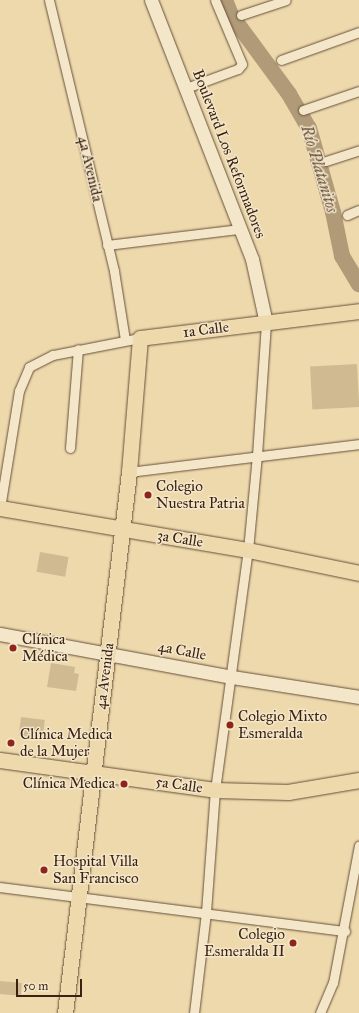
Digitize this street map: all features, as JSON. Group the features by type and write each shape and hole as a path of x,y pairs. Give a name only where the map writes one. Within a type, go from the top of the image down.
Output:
{"main road":[{"name":"Boulevard Los Reformadores","path":"152,0 252,259 266,323"},
{"name":"1a Calle","path":"140,338 359,311"},
{"name":"4a Avenida","path":"65,1013 129,472 140,338"},
{"name":"3a Calle","path":"0,508 248,550 359,573"},
{"name":"4a Calle","path":"0,634 108,652 232,677 359,697"},
{"name":"5a Calle","path":"0,760 215,790 288,792 359,780"}],"street":[{"name":"4a Avenida","path":"49,0 114,271 125,340"},
{"path":"186,88 238,69 242,64 215,0"},
{"path":"242,15 286,0"},
{"path":"281,60 359,32"},
{"path":"303,110 359,91"},
{"path":"326,161 359,150"},
{"path":"347,215 359,210"},
{"path":"107,245 240,229"},
{"path":"194,1013 206,912 215,790 232,677 248,550 257,455 266,323"},
{"name":"1a Calle","path":"0,508 20,391 29,367 53,354 140,338"},
{"path":"70,448 78,349"},
{"path":"129,472 257,455 359,444"},
{"path":"320,1013 333,983 345,931 359,845"},
{"path":"0,887 78,898 206,912 345,931"}],"shaded area":[{"path":"357,364 359,407 312,409 310,366"},
{"path":"40,552 69,557 65,577 37,572"},
{"path":"51,663 75,667 74,673 79,674 76,691 47,687"},
{"path":"21,717 45,720 43,739 19,736"},
{"path":"0,981 22,983 21,996 0,994"}],"waterway":[{"name":"Río Platanitos","path":"225,0 231,15 289,94 309,128 333,212 342,256 359,284"}],"place":[{"name":"Colegio Nuestra Patria","path":"148,495"},
{"name":"Clínica Médica","path":"13,648"},
{"name":"Colegio Mixto Esmeralda","path":"230,725"},
{"name":"Clínica Medica de la Mujer","path":"11,743"},
{"name":"Clínica Medica","path":"124,784"},
{"name":"Hospital Villa San Francisco","path":"44,870"},
{"name":"Colegio Esmeralda II","path":"293,943"}]}
